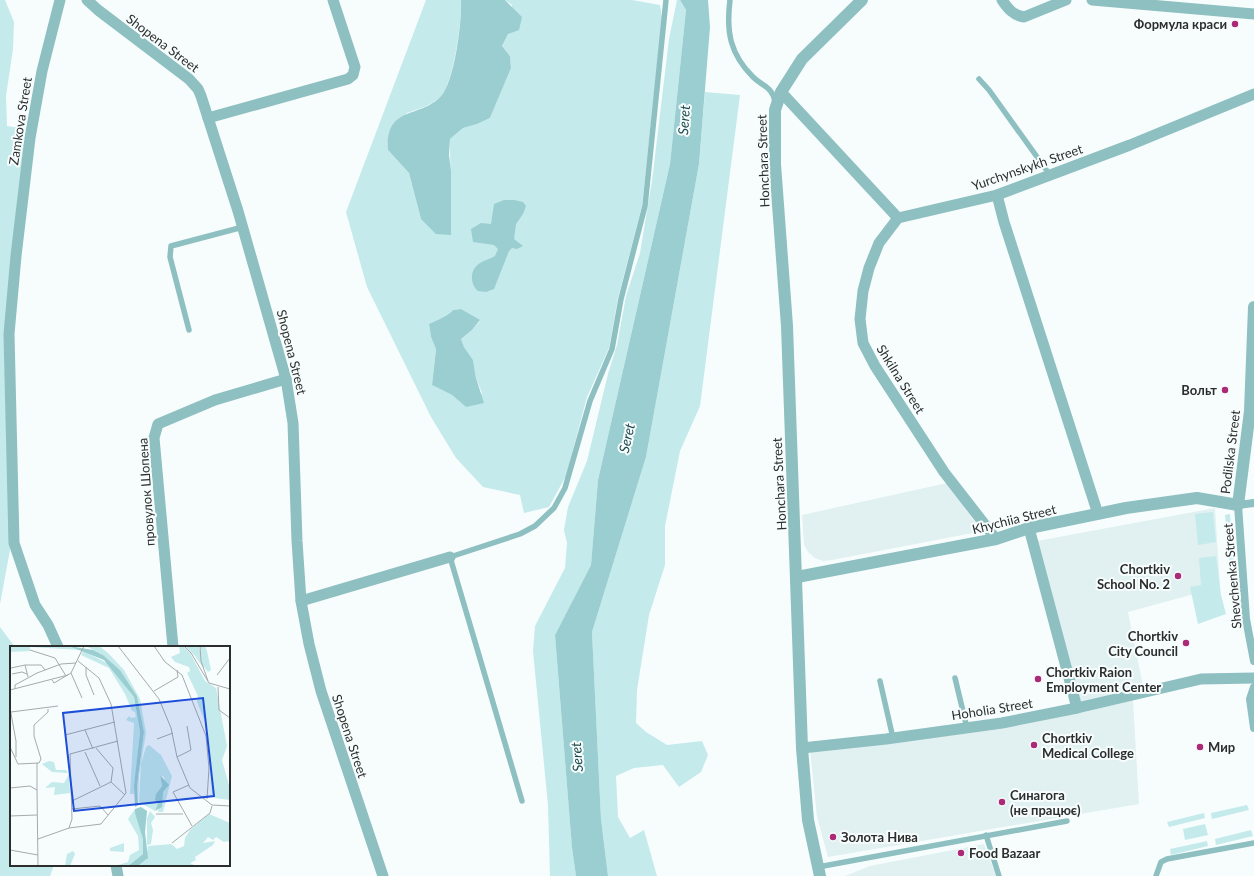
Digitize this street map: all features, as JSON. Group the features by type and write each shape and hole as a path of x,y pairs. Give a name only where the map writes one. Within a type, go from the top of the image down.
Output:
{"street":[{"name":"Zamkova Street","path":"58,646 48,625 35,605 14,543 9,334 16,256 30,138 42,71 60,0"},
{"name":"Shopena Street","path":"87,0 189,79 198,89 208,118 243,227 286,379 293,423 297,541 301,601 321,691 383,876"},
{"path":"208,118 328,86 351,78 355,71 355,67 333,0"},
{"name":"Honchara Street","path":"819,872 808,820 802,748 787,326 775,164 775,110 781,92 802,59 862,0"},
{"path":"1002,0 1008,10 1018,16 1024,17 1066,0"},
{"path":"1092,0 1254,14"},
{"path":"781,92 898,218"},
{"name":"Yurchynskykh Street","path":"898,218 996,195 1254,94"},
{"path":"996,195 1098,514"},
{"name":"Shkilna Street","path":"898,218 879,243 869,268 863,291 860,319 862,343 874,366 944,472 996,539"},
{"name":"Podilska Street","path":"1238,505 1252,408 1254,307"},
{"name":"провулок Шопена","path":"173,646 154,438 156,428 158,424 215,400 286,379"},
{"name":"Khychiia Street","path":"797,577 996,539 1029,528 1098,514 1197,498 1238,505"},
{"name":"Shevchenka Street","path":"1254,503 1238,505 1246,619 1254,661"},
{"path":"1029,528 1077,708"},
{"path":"301,601 450,557"},
{"name":"Hoholia Street","path":"802,748 893,738 1002,723 1077,708 1201,679 1254,678"},
{"path":"1254,687 1250,700 1254,728"},
{"path":"116,866 118,876"}],"lane":[{"path":"522,801 450,557 520,534 535,526 554,508 565,488 590,401 612,349 621,298 645,206 666,0"},
{"path":"730,0 731,45 738,58 754,78 771,90 775,100 775,110"},
{"path":"979,79 989,90 1050,175"},
{"path":"189,330 170,257 171,246 243,227"},
{"path":"955,678 967,728"},
{"path":"880,681 893,738"},
{"path":"819,872 986,835 1067,821"},
{"path":"986,835 999,876"},
{"path":"1156,876 1161,862 1168,859 1254,843"}],"shaded area":[{"path":"0,0 5,0 14,22 13,49 6,96 7,126 26,129 4,341 10,550 0,604"},
{"path":"426,0 461,0 460,22 453,65 445,90 440,97 420,109 407,113 388,150 409,173 421,219 451,235 450,139 463,128 490,118 511,68 510,56 502,46 508,34 512,5 505,0 632,0 660,5 662,18 642,206 618,298 609,348 587,397 566,476 549,507 524,513 520,495 483,487 456,458 431,417 367,287 346,212","holes":["461,309 480,321 461,339 464,347 473,360 476,378 482,393 466,407 452,395 432,385 436,348 431,337 429,324 453,310"]},
{"path":"677,0 680,0 686,10 670,164 598,480 591,565 555,635 572,848 576,876 550,876 548,805 533,651 535,626 565,568 567,543 564,530 568,507 587,461 608,374 617,345 626,296 640,253 652,181 669,39"},
{"path":"705,92 740,95 700,406 680,451 665,526 665,565 649,615 637,690 636,723 646,732 667,745 702,741 708,755 701,772 679,787 663,765 634,768 616,776 618,817 630,838 644,830 657,876 608,876 601,819 592,632 646,457 699,164"},
{"path":"947,483 977,525 973,533 823,561 815,558 808,552 804,545 802,515"},
{"path":"1215,508 1220,587 1128,612 1143,686 1081,702 1037,541"},
{"path":"1213,512 1216,542 1198,545 1195,514"},
{"path":"1230,514 1239,612 1234,612 1225,515"},
{"path":"1216,556 1221,595 1226,614 1198,624 1190,587 1201,585 1199,558"},
{"path":"0,627 14,646 10,646 10,866 54,866 50,876 0,876"},
{"path":"1133,700 1139,804 828,857 817,817 810,749"},
{"path":"1247,805 1249,810 1212,819 1211,813"},
{"path":"1204,813 1205,818 1169,827 1167,822"},
{"path":"1205,824 1208,835 1185,840 1183,829"},
{"path":"1251,830 1253,836 1216,845 1215,839"},
{"path":"1207,841 1208,846 1171,855 1170,849"},
{"name":"Food Bazaar","path":"984,844 996,876 845,876 870,866"}],"water":[{"path":"461,0 505,0 522,17 519,30 508,34 502,46 510,56 511,68 490,118 463,128 450,139 451,235 436,234 421,219 409,173 388,150 389,136 392,126 398,119 433,103 441,96 446,88 457,50"},
{"name":"Seret","path":"680,0 708,0 710,27 699,164 646,457 592,632 601,819 608,876 576,876 572,848 555,635 591,565 598,480 670,164 686,10"},
{"path":"504,200 523,202 526,206 523,214 516,224 514,239 523,246 517,249 512,248 509,251 494,289 486,292 478,291 473,285 472,273 476,266 480,263 495,256 498,249 494,245 473,242 471,229 481,223 491,224 494,204"},
{"path":"461,309 480,320 472,330 461,339 464,347 473,360 476,378 484,403 466,407 452,395 432,385 436,349 431,337 429,324 453,310"}],"place":[{"name":"Формула краси","path":"1235,24"},
{"name":"Вольт","path":"1225,390"},
{"name":"Chortkiv School No. 2","path":"1178,576"},
{"name":"Chortkiv City Council","path":"1186,643"},
{"name":"Chortkiv Raion Employment Center","path":"1038,679"},
{"name":"Chortkiv Medical College","path":"1034,745"},
{"name":"Мир","path":"1200,747"},
{"name":"Синагога (не працює)","path":"1002,802"},
{"name":"Золота Нива","path":"833,837"},
{"name":"Food Bazaar","path":"961,853"}]}
